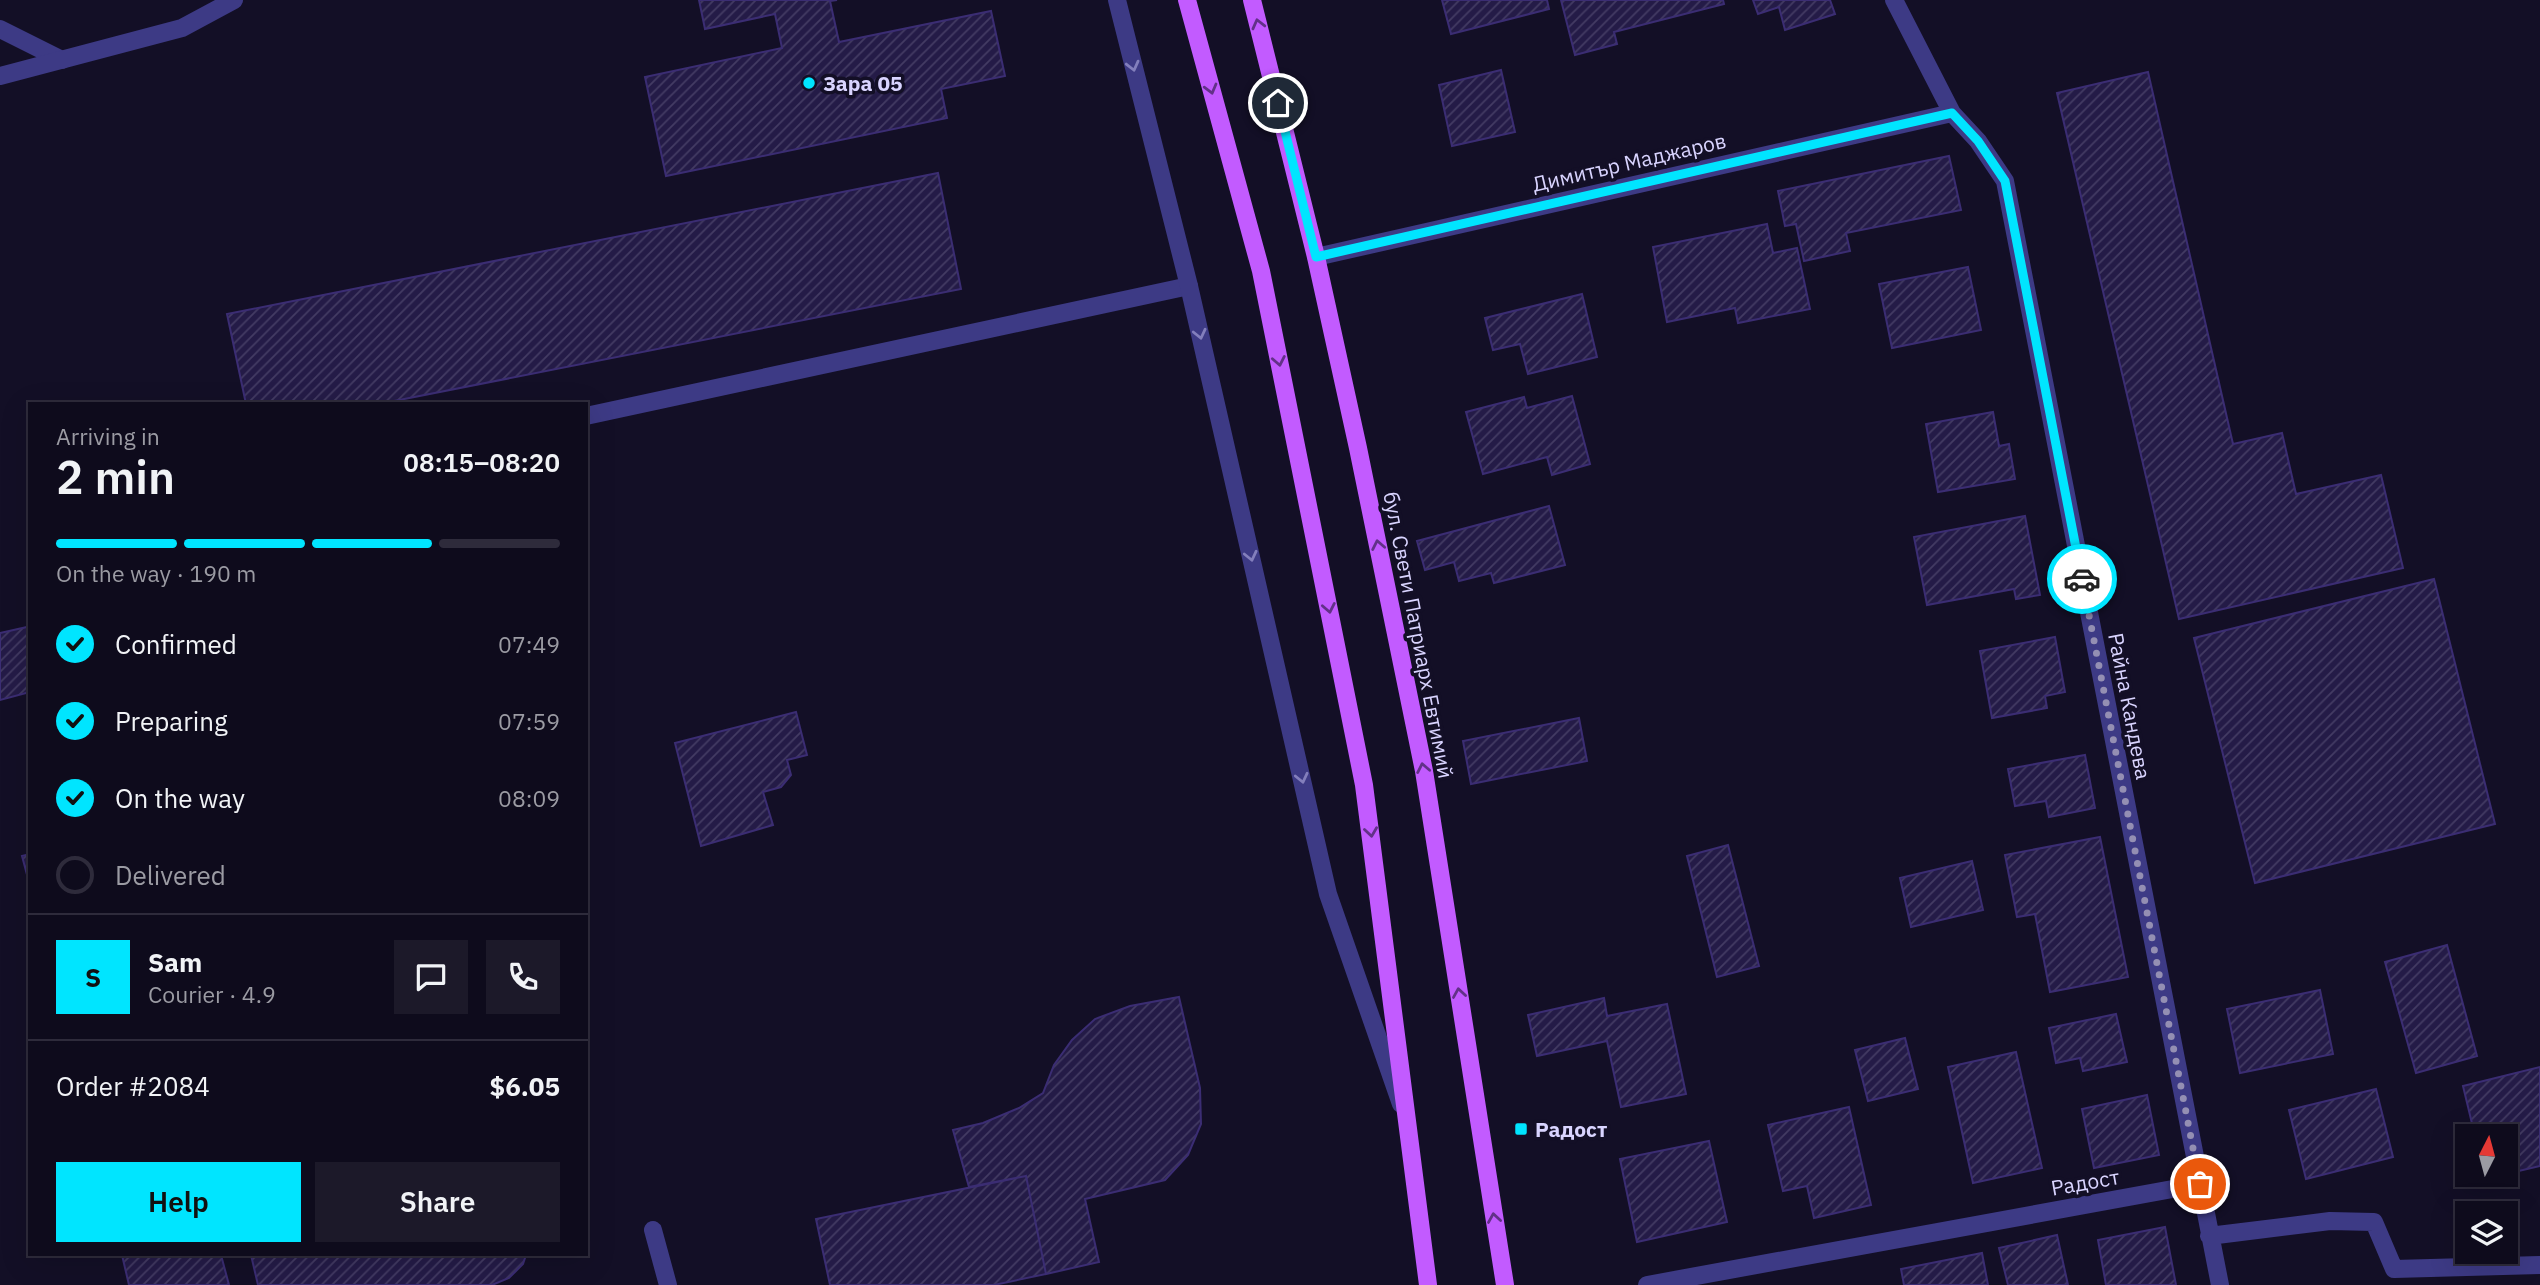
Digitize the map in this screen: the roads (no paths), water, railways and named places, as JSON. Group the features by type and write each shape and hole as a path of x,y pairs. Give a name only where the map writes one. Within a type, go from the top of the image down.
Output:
{"main road":[{"path":"1187,0 1261,271 1364,785 1411,1134 1428,1285"},
{"name":"бул. Свети Патриарх Евтимий","path":"1252,0 1316,257 1424,771 1505,1285"}],"street":[{"path":"0,76 182,28 234,0"},
{"path":"1117,0 1189,286 1328,894 1411,1134"},
{"name":"Райна Кандева","path":"1894,0 1952,113 1978,141 2005,181 2220,1285"},
{"path":"0,29 62,60"},
{"name":"Димитър Маджаров","path":"1316,257 1952,113"},
{"path":"588,416 1189,286"},
{"name":"Радост","path":"1647,1285 2200,1184"},
{"path":"2210,1236 2330,1221 2374,1222 2394,1269 2540,1265"},
{"path":"653,1230 668,1285"}],"place":[{"name":"Зара 05","path":"809,83"},
{"name":"Радост","path":"1521,1129"}]}
